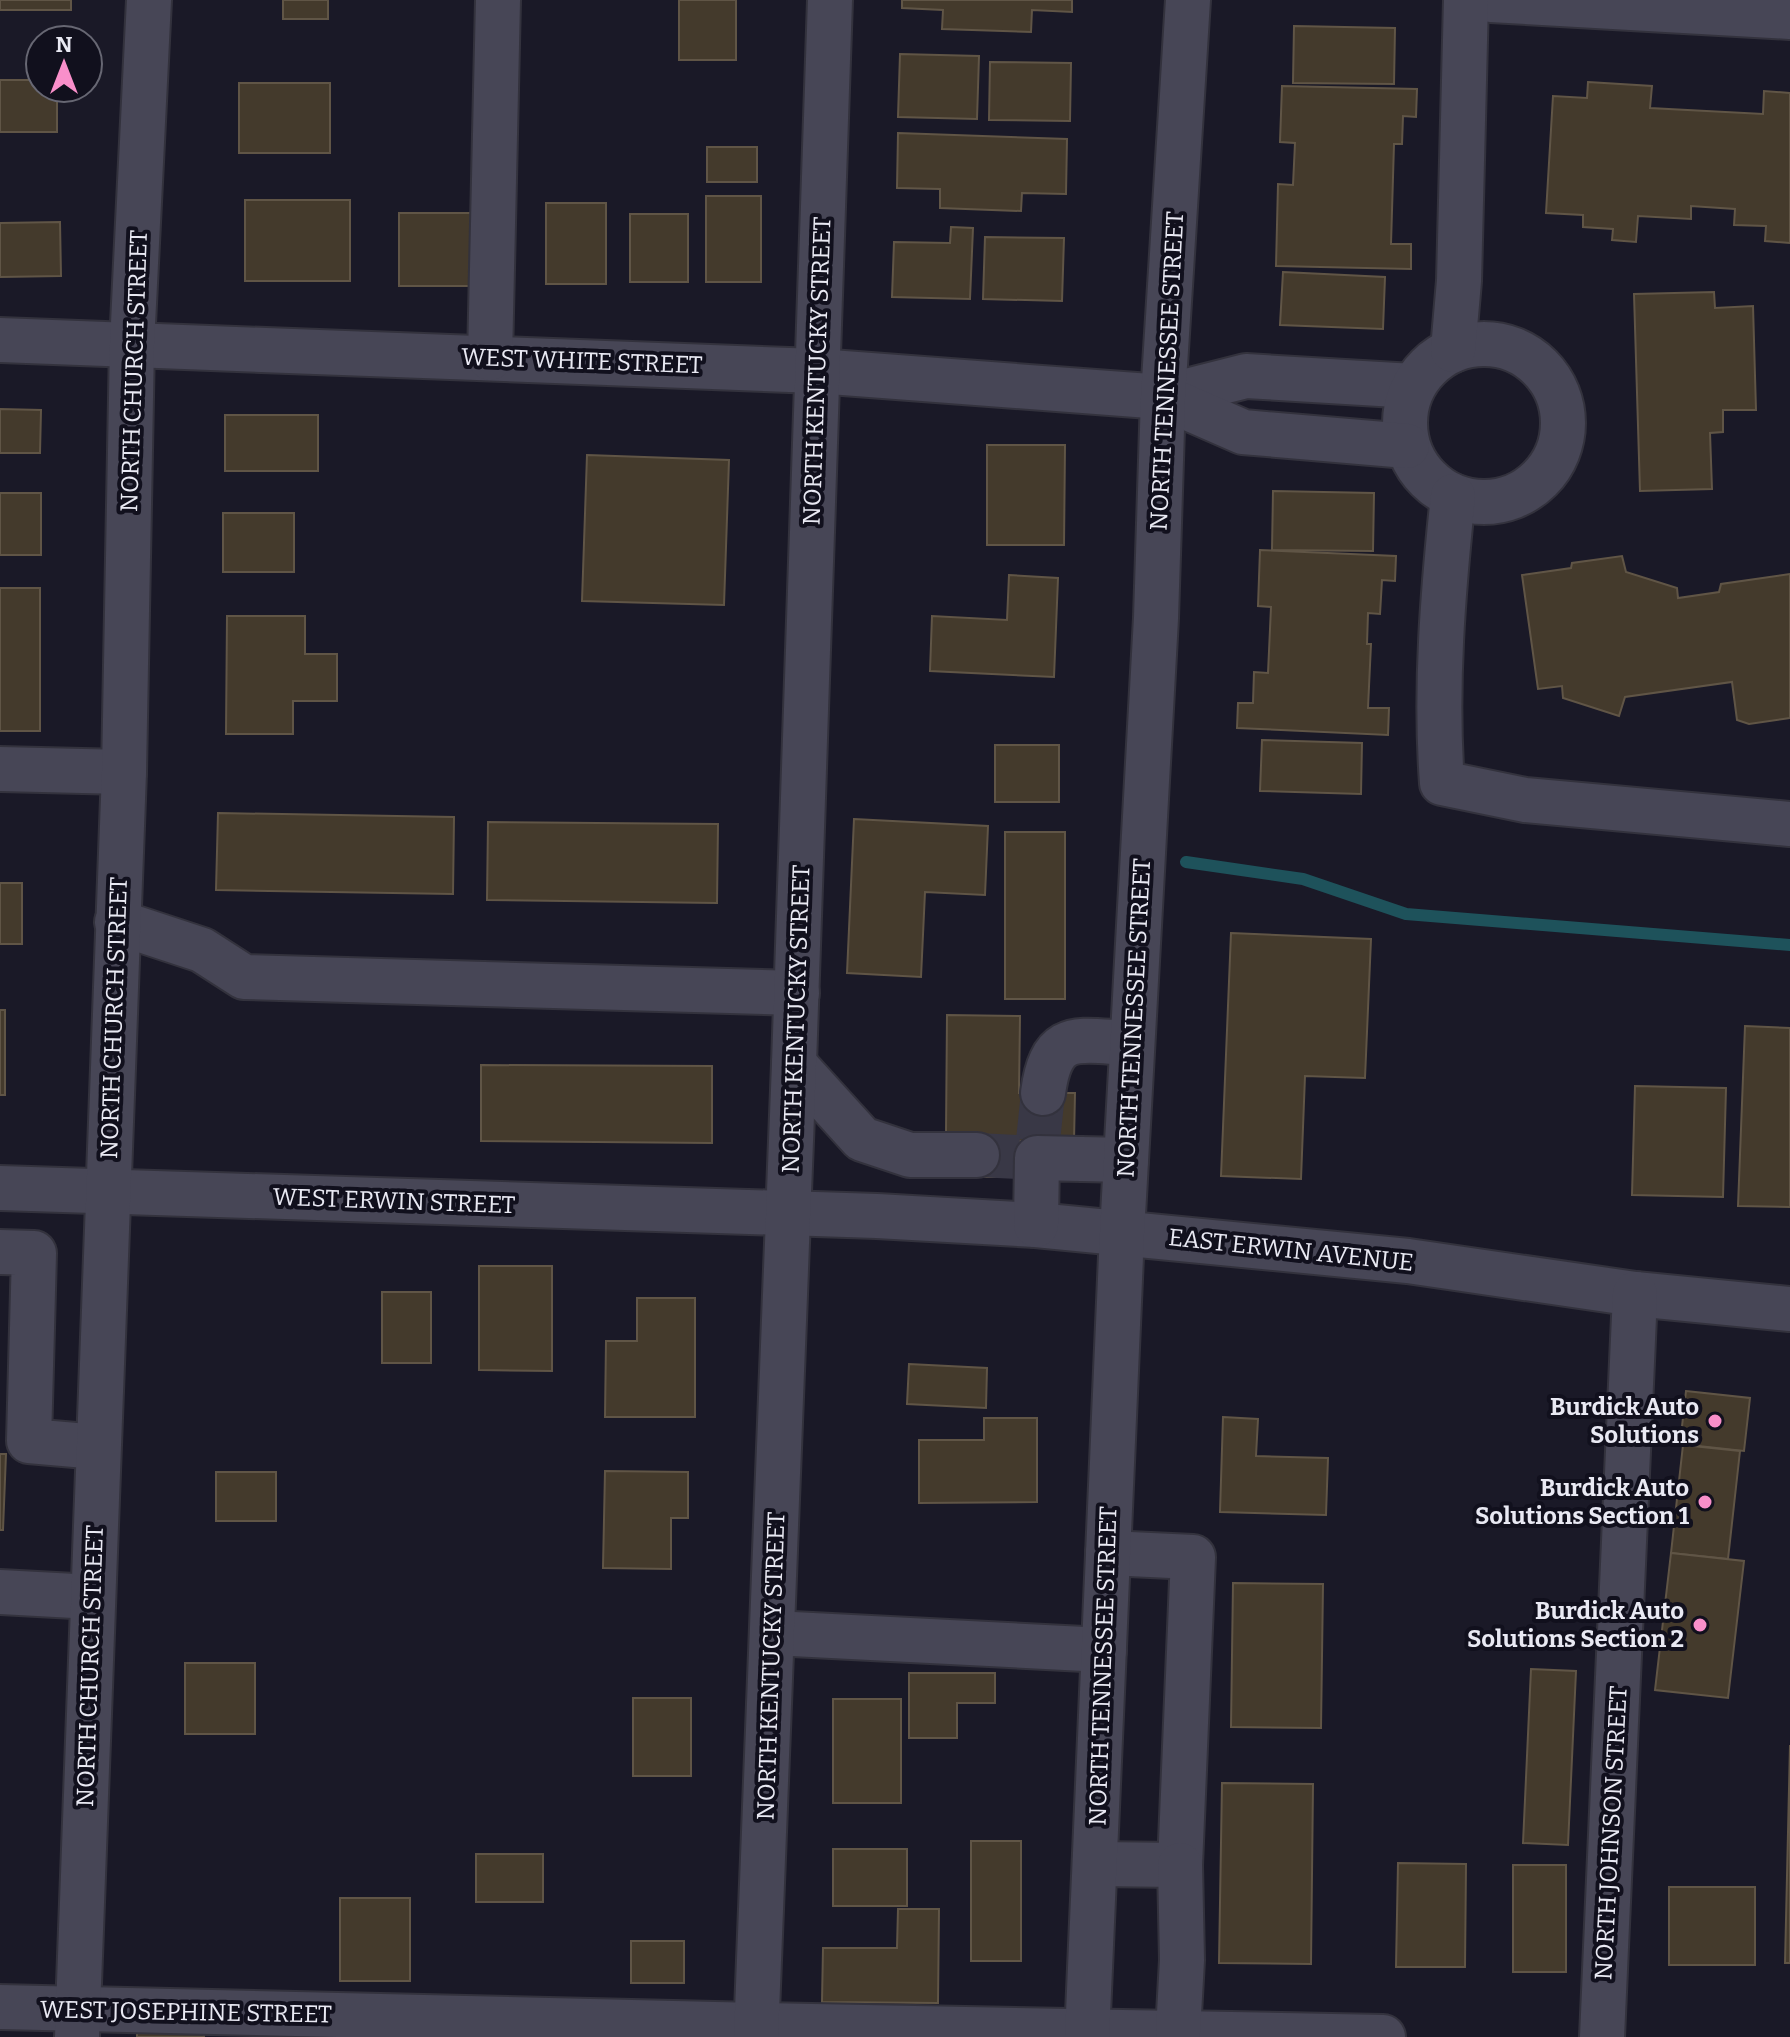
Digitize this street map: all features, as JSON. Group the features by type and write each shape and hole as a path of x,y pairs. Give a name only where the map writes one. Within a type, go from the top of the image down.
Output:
{"street":[{"name":"NORTH CHURCH STREET","path":"78,2023 124,772 132,344 149,0"},
{"path":"490,358 498,0"},
{"name":"NORTH KENTUCKY STREET","path":"757,2031 797,993 830,0"},
{"name":"NORTH TENNESSEE STREET","path":"1087,2034 1122,1233 1156,618 1163,397 1188,0"},
{"path":"1453,350 1459,281 1466,0"},
{"path":"1491,0 1790,17"},
{"name":"WEST WHITE STREET","path":"0,340 817,371 1163,397"},
{"path":"1478,344 1504,346 1528,357 1547,375 1559,397 1563,423 1559,448 1547,472 1528,489 1504,500 1478,502 1453,496 1433,484 1417,467 1407,446 1405,415 1413,386 1430,364 1453,350 1478,344"},
{"path":"1163,397 1246,376 1413,386"},
{"path":"1163,397 1243,432 1407,446"},
{"path":"1453,496 1446,559 1437,719 1442,783 1525,800 1790,824"},
{"path":"0,769 124,772"},
{"path":"117,922 202,950 244,977 797,993"},
{"path":"1043,1093 1053,1053 1062,1044 1084,1041 1132,1043"},
{"path":"794,1064 862,1139 910,1155 1018,1153 1126,1160"},
{"path":"1018,1153 1036,1225"},
{"path":"908,1218 910,1155"},
{"name":"WEST ERWIN STREET","path":"0,1188 789,1214"},
{"name":"EAST ERWIN AVENUE","path":"789,1214 1036,1225 1122,1233 1408,1261 1635,1294 1790,1309"},
{"path":"17,1253 16,1362 29,1441 98,1447"},
{"name":"NORTH JOHNSON STREET","path":"1602,2037 1635,1294"},
{"path":"1108,1553 1193,1557 1180,1865 1182,1960 1178,2032"},
{"path":"0,1592 93,1597"},
{"path":"773,1633 1104,1650"},
{"path":"1095,1864 1180,1865"},
{"name":"WEST JOSEPHINE STREET","path":"0,2007 78,2023 1087,2034 1178,2032 1383,2037"}],"building":[{"path":"0,0 71,0 71,10 0,10"},
{"path":"283,0 328,0 328,19 283,19"},
{"path":"679,0 736,0 736,60 679,60"},
{"path":"902,0 1072,0 1072,12 1032,10 1031,32 942,29 943,10 902,8"},
{"path":"1294,26 1395,28 1394,84 1293,83"},
{"path":"900,54 979,56 977,119 898,117"},
{"path":"990,62 1071,63 1070,121 989,120"},
{"path":"0,80 24,80 24,104 57,104 57,132 0,132"},
{"path":"1588,82 1652,86 1650,108 1763,114 1764,91 1790,93 1790,243 1765,241 1766,226 1734,225 1735,209 1691,206 1691,219 1638,216 1636,242 1612,240 1613,229 1583,227 1583,215 1546,213 1553,96 1587,98"},
{"path":"239,83 330,83 330,153 239,153"},
{"path":"1282,86 1417,89 1416,117 1403,116 1402,144 1394,144 1391,244 1411,244 1411,269 1276,266 1278,184 1293,185 1295,143 1280,142"},
{"path":"898,133 1067,139 1066,194 1022,193 1021,211 940,208 940,189 897,188"},
{"path":"707,147 757,147 757,182 707,182"},
{"path":"706,196 761,196 761,282 706,282"},
{"path":"245,200 350,200 350,281 245,281"},
{"path":"546,203 606,203 606,284 546,284"},
{"path":"399,213 476,213 476,286 399,286"},
{"path":"630,214 688,214 688,282 630,282"},
{"path":"60,222 61,276 0,277 0,223"},
{"path":"951,227 973,228 970,299 892,297 894,242 950,243"},
{"path":"985,237 1064,238 1062,301 983,299"},
{"path":"1283,272 1385,277 1383,329 1280,325"},
{"path":"1714,292 1715,308 1753,306 1756,410 1723,410 1723,432 1710,433 1712,489 1640,491 1634,294"},
{"path":"0,409 41,410 40,453 0,453"},
{"path":"225,415 318,415 318,471 225,471"},
{"path":"987,445 1065,445 1064,545 987,545"},
{"path":"587,455 729,460 724,605 582,601"},
{"path":"1273,491 1374,493 1373,551 1272,550"},
{"path":"0,493 41,493 41,555 0,555"},
{"path":"223,513 294,513 294,572 223,572"},
{"path":"1260,550 1396,556 1395,581 1382,580 1380,614 1368,613 1367,644 1371,644 1368,708 1389,708 1388,735 1237,728 1238,703 1253,703 1254,672 1268,673 1271,607 1258,606"},
{"path":"1622,556 1626,572 1677,588 1678,598 1719,592 1721,584 1790,574 1790,718 1749,724 1737,720 1732,682 1625,697 1619,716 1563,698 1562,686 1538,689 1522,575 1571,568 1572,563"},
{"path":"1009,575 1058,578 1054,677 930,671 932,616 1007,620"},
{"path":"0,588 40,588 40,731 0,731"},
{"path":"227,616 305,616 305,654 337,654 337,701 293,701 293,734 226,734"},
{"path":"1262,740 1362,743 1361,794 1260,791"},
{"path":"995,745 1059,745 1059,802 995,802"},
{"path":"218,813 454,817 453,894 216,890"},
{"path":"854,819 988,826 985,895 925,892 921,977 847,973"},
{"path":"488,822 718,824 717,903 487,900"},
{"path":"1005,832 1065,832 1065,999 1005,999"},
{"path":"0,883 22,883 22,944 0,944"},
{"path":"1231,933 1371,939 1365,1078 1305,1076 1301,1179 1221,1176"},
{"path":"0,1010 5,1010 5,1095 0,1095"},
{"path":"947,1015 1020,1016 1019,1093 1075,1093 1074,1141 1019,1141 1018,1177 977,1177 978,1135 946,1134"},
{"path":"1745,1026 1790,1028 1790,1207 1738,1206"},
{"path":"481,1065 712,1066 712,1143 481,1141"},
{"path":"1635,1086 1726,1088 1723,1197 1632,1195"},
{"path":"479,1266 552,1266 552,1371 479,1370"},
{"path":"382,1292 431,1292 431,1363 382,1363"},
{"path":"637,1298 695,1298 695,1417 605,1417 606,1341 637,1341"},
{"path":"909,1364 987,1368 986,1408 907,1404"},
{"name":"Burdick Auto Solutions","path":"1686,1391 1750,1398 1744,1451 1680,1444"},
{"path":"1223,1417 1258,1419 1256,1456 1328,1458 1326,1515 1220,1512"},
{"path":"984,1418 1037,1418 1037,1502 919,1503 919,1440 984,1440"},
{"name":"Burdick Auto Solutions Section 1","path":"1683,1445 1740,1451 1728,1559 1671,1553"},
{"path":"0,1454 6,1454 3,1530 0,1530"},
{"path":"605,1471 688,1472 688,1518 671,1518 671,1569 603,1568"},
{"path":"216,1472 276,1472 276,1521 216,1521"},
{"name":"Burdick Auto Solutions Section 2","path":"1671,1553 1744,1561 1728,1698 1655,1690"},
{"path":"1233,1583 1323,1584 1321,1728 1231,1727"},
{"path":"185,1663 255,1663 255,1734 185,1734"},
{"path":"1531,1669 1576,1671 1568,1845 1523,1843"},
{"path":"909,1673 995,1673 995,1703 957,1703 957,1738 909,1738"},
{"path":"633,1698 691,1698 691,1776 633,1776"},
{"path":"833,1699 901,1699 901,1803 833,1803"},
{"path":"1790,1745 1790,1963 1785,1963"},
{"path":"1222,1783 1313,1784 1311,1964 1219,1963"},
{"path":"971,1841 1021,1841 1021,1961 971,1961"},
{"path":"833,1849 907,1849 907,1906 833,1906"},
{"path":"476,1854 543,1854 543,1902 476,1902"},
{"path":"1398,1863 1466,1864 1465,1967 1396,1967"},
{"path":"1513,1865 1566,1865 1566,1972 1513,1972"},
{"path":"1669,1887 1755,1887 1755,1965 1669,1965"},
{"path":"340,1898 410,1898 410,1981 340,1981"},
{"path":"898,1909 939,1909 938,2003 822,2002 823,1948 897,1948"},
{"path":"631,1941 684,1941 684,1983 631,1983"},
{"path":"137,2032 204,2032 204,2037 137,2037"}],"waterway":[{"path":"1186,862 1303,879 1406,914 1790,945"}],"tunnel":[{"path":"1038,1141 1043,1093"},
{"path":"977,1155 1019,1157"}],"place":[{"name":"Burdick Auto Solutions","path":"1715,1421"},
{"name":"Burdick Auto Solutions Section 1","path":"1705,1502"},
{"name":"Burdick Auto Solutions Section 2","path":"1700,1625"}]}
